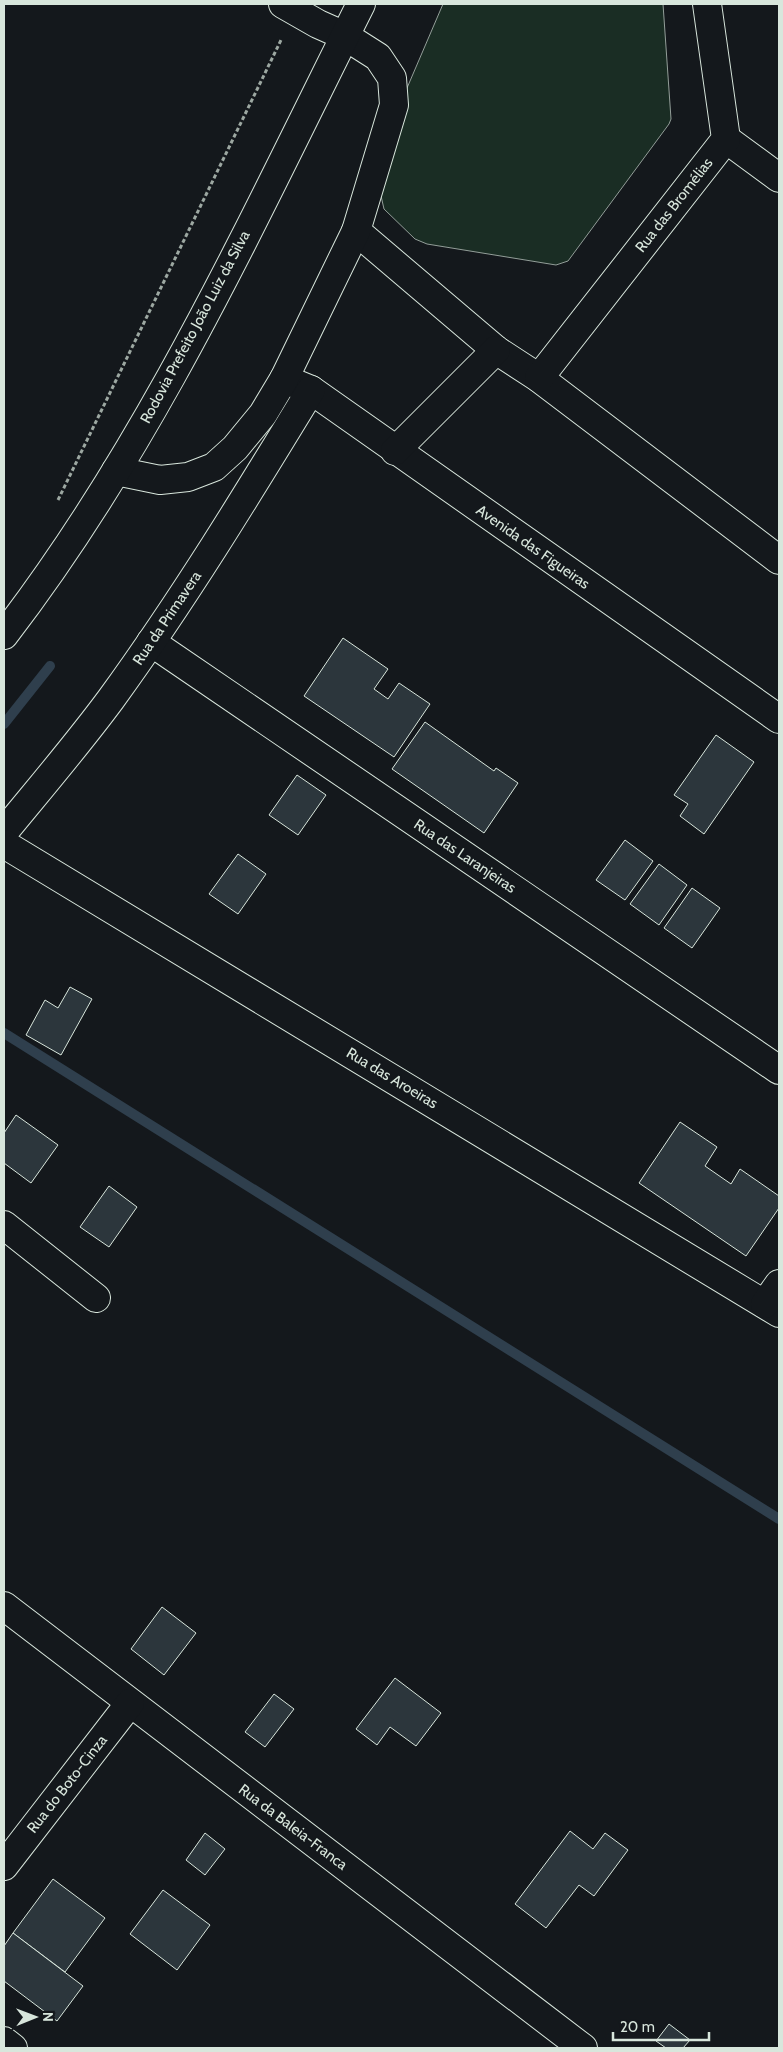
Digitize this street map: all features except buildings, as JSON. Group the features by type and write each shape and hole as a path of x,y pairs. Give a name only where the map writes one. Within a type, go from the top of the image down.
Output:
{"street":[{"name":"Rodovia Prefeito João Luiz da Silva","path":"4,635 62,554 116,471 157,402 204,316 361,4"},
{"path":"707,4 726,139 779,178"},
{"path":"116,471 160,480 188,477 214,466 235,448 263,414 284,379 356,231 394,105 392,78 378,57 345,36 289,8"},
{"name":"Rua das Bromélias","path":"539,378 726,139"},
{"path":"356,231 496,350 539,378 779,560"},
{"path":"395,451 496,350"},
{"name":"Avenida das Figueiras","path":"284,379 310,390 779,719"},
{"name":"Rua da Primavera","path":"4,832 66,758 151,642 202,567 310,390"},
{"name":"Rua das Laranjeiras","path":"151,642 779,1070"},
{"name":"Rua das Aroeiras","path":"4,844 774,1300"},
{"path":"4,1225 96,1298"},
{"name":"Rua da Baleia-Franca","path":"4,1606 583,2048"},
{"name":"Rua do Boto-Cinza","path":"4,1866 130,1703"},
{"path":"4,2041 13,2048"}],"path":[{"path":"57,503 120,376 289,8"}],"green space":[{"path":"443,4 663,4 671,119 568,261 556,265 427,244 415,239 384,209 374,165"}],"waterway":[{"path":"4,724 50,666"},
{"path":"4,1033 779,1519"}]}
